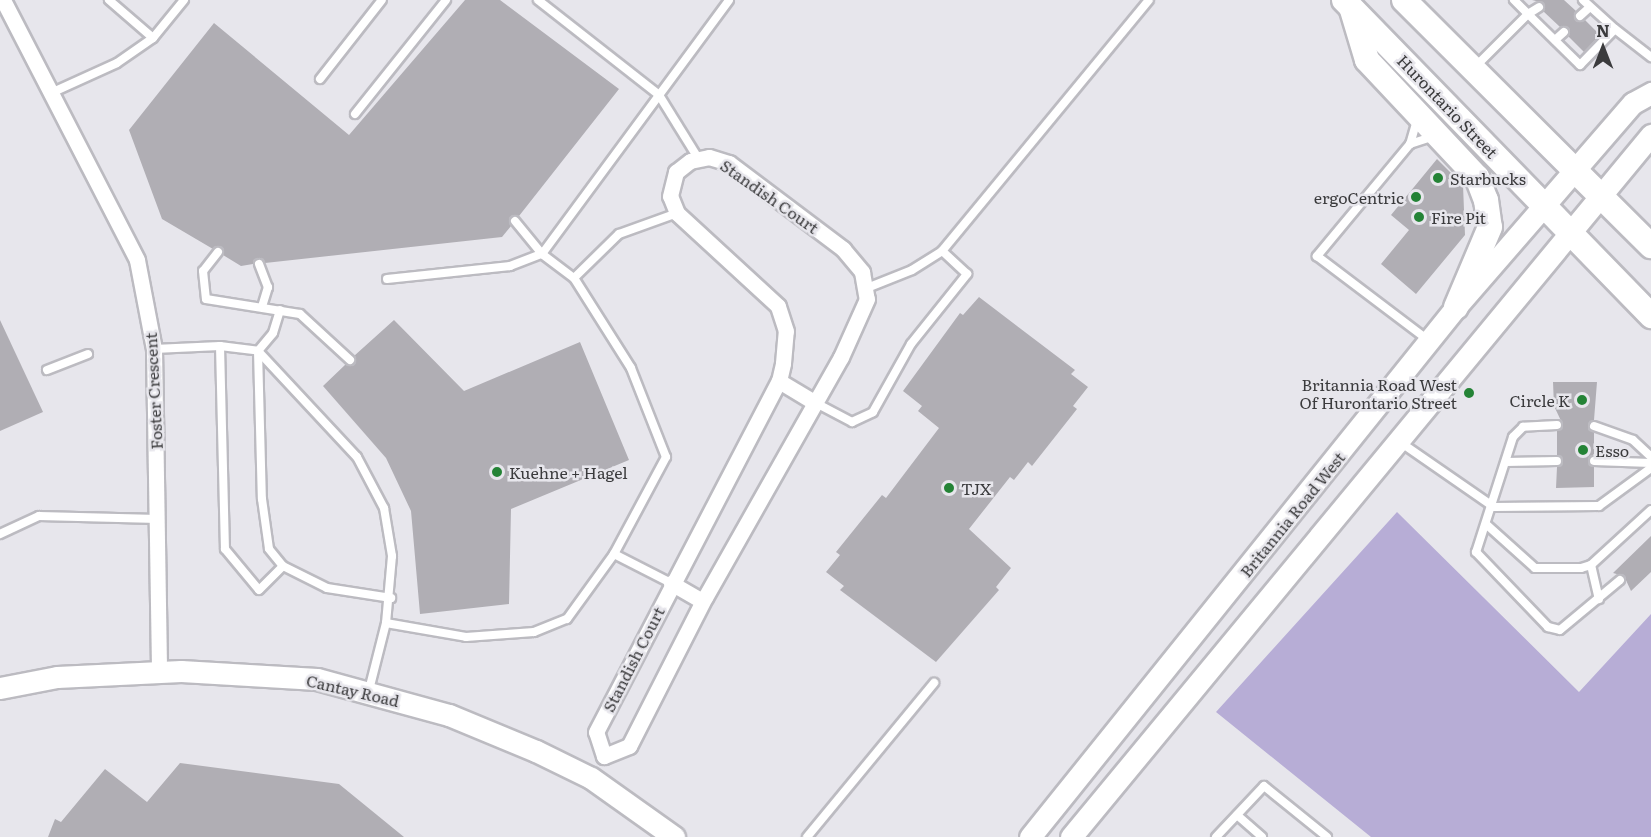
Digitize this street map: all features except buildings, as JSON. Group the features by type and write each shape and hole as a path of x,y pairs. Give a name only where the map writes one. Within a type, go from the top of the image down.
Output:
{"main road":[{"path":"1404,0 1471,71 1575,174 1593,206 1651,246"},
{"path":"1348,4 1367,60 1477,177 1489,218 1487,236 1456,308"},
{"name":"Hurontario Street","path":"1348,4 1552,200 1571,233 1651,316"},
{"name":"Britannia Road West","path":"1030,837 1456,308 1575,174 1633,103 1651,93"},
{"path":"1071,837 1651,135"},
{"name":"Cantay Road","path":"0,688 57,677 159,672 317,679 369,690 449,715 591,778 674,837"}],"street":[{"name":"Foster Crescent","path":"3,0 138,260 154,349 159,672"},
{"name":"Standish Court","path":"604,756 596,732 671,583 779,381 786,331 778,306 677,213 671,183 676,172 698,158 729,164 824,234 855,262 867,288"},
{"path":"591,778 604,756 629,746 702,601 812,401 856,327 867,288"},
{"path":"779,381 812,401"},
{"path":"671,583 702,601"}],"lane":[{"path":"110,0 153,38"},
{"path":"50,94 117,63 153,38 184,0"},
{"path":"320,79 382,0"},
{"path":"355,114 446,0"},
{"path":"538,0 659,95 698,158"},
{"path":"387,279 510,266 542,254 729,0"},
{"path":"867,288 912,270 942,251 1149,0"},
{"path":"1514,0 1580,64 1615,29"},
{"path":"1583,0 1651,57"},
{"path":"1471,71 1528,14 1539,7"},
{"path":"1580,16 1590,7"},
{"path":"1555,40 1564,32"},
{"path":"1419,116 1410,144 1317,256 1429,341"},
{"path":"1410,144 1438,135"},
{"path":"574,278 619,234 677,213"},
{"path":"386,623 466,637 549,629 577,609 614,554 666,457 631,368 574,278 542,254 515,221"},
{"path":"812,401 852,422 873,412 911,344 967,274 942,251"},
{"path":"218,252 203,271 206,299 300,314 350,360"},
{"path":"259,264 268,286 262,308"},
{"path":"280,310 273,333 258,351 262,499 268,549 283,566 327,588 391,598"},
{"path":"220,346 225,549 259,590 283,566"},
{"path":"154,349 220,346 258,351 362,465 388,521 391,598 369,690"},
{"path":"47,370 88,354"},
{"path":"1557,425 1522,427 1513,437 1494,507 1476,552 1548,627 1569,626 1620,580"},
{"path":"1594,426 1633,440 1651,457"},
{"path":"1399,441 1494,507 1599,507 1651,468"},
{"path":"1506,462 1557,461"},
{"path":"1594,461 1651,463"},
{"path":"1487,525 1535,568 1591,565 1651,510"},
{"path":"0,534 39,516 158,519"},
{"path":"614,554 671,583"},
{"path":"1591,565 1599,598"},
{"path":"807,837 934,682"},
{"path":"1216,837 1264,786 1327,837"},
{"path":"1237,815 1262,837"}],"shaded area":[{"path":"1397,512 1579,692 1651,614 1651,837 1371,837 1216,712"}],"place":[{"name":"Starbucks","path":"1438,178"},
{"name":"ergoCentric","path":"1416,197"},
{"name":"Fire Pit","path":"1419,217"},
{"name":"Britannia Road West Of Hurontario Street","path":"1469,393"},
{"name":"Circle K","path":"1582,400"},
{"name":"Esso","path":"1583,450"},
{"name":"Kuehne + Hagel","path":"497,472"},
{"name":"TJX","path":"949,488"}]}
